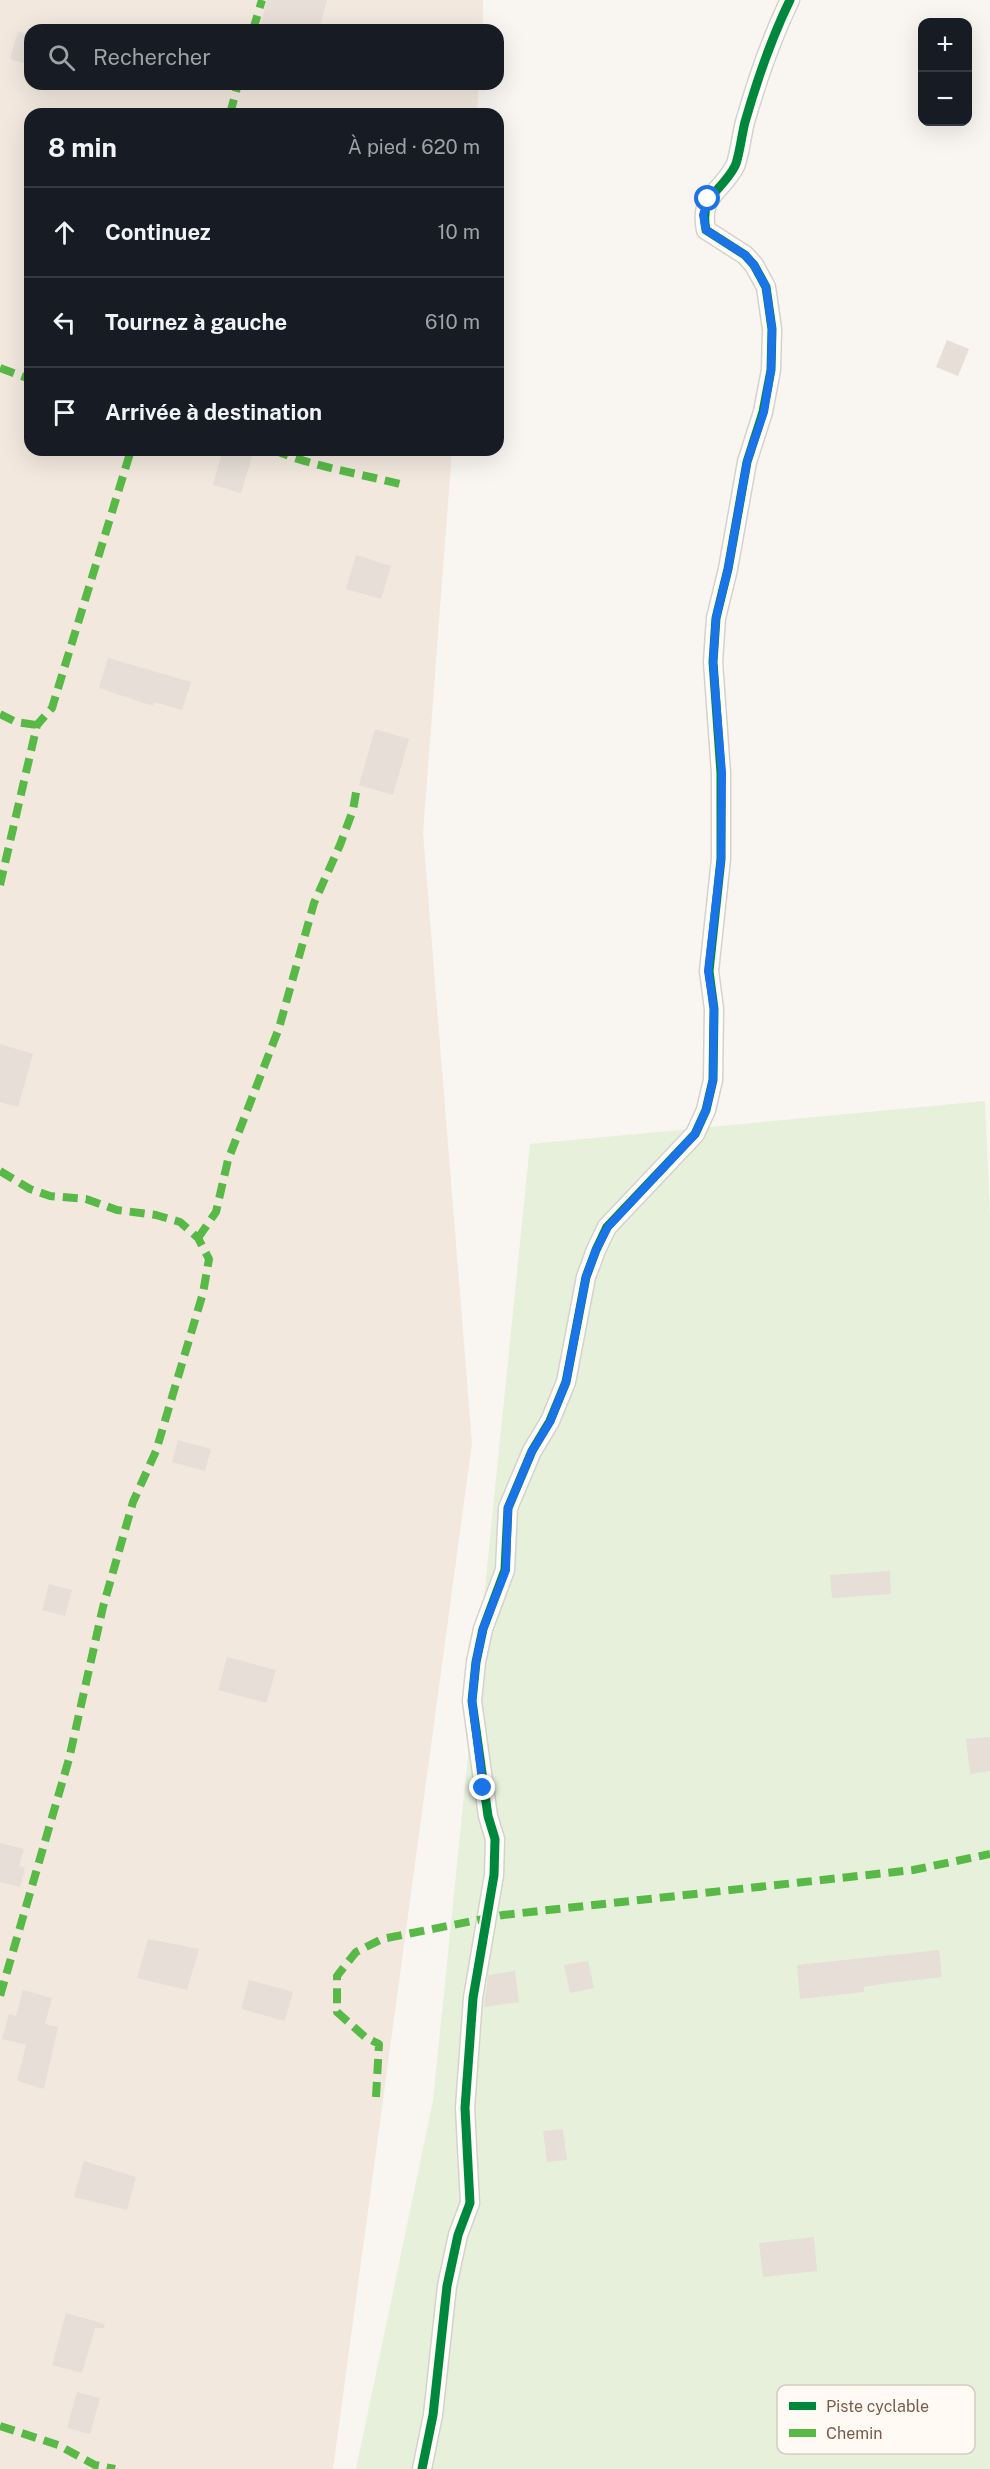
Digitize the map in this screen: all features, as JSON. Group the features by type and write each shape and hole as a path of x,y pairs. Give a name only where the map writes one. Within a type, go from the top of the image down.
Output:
{"street":[{"path":"422,2469 433,2415 447,2286 458,2235 470,2203 466,2097 473,1998 494,1875 495,1839 488,1816 472,1701 476,1662 483,1629 506,1570 508,1508 532,1451 550,1422 566,1382 586,1277 596,1250 608,1227 620,1212 695,1134 706,1110 713,1080 714,1009 708,971 721,859 722,773 713,662 716,618 728,569 747,462 764,412 771,370 772,329 766,287 754,265 745,255 706,230 703,215 708,199 737,164 738,144 753,93 777,26 790,0"}],"shaded area":[{"path":"0,0 483,0 483,24 24,24 24,90 479,90 477,108 24,108 24,456 452,456 423,833 472,1443 333,2469 0,2469"}],"green space":[{"path":"985,1101 990,1215 990,2469 356,2469 433,2101 530,1144"}],"building":[{"path":"267,0 327,0 321,24 261,24"},
{"path":"18,31 24,33 24,63 10,59"},
{"path":"947,340 969,349 958,376 936,367"},
{"path":"221,456 252,456 241,493 213,485"},
{"path":"356,555 391,566 381,599 346,589"},
{"path":"108,658 191,682 182,710 154,702 153,706 99,688"},
{"path":"375,729 409,739 393,795 359,785"},
{"path":"0,1044 33,1054 18,1107 0,1102"},
{"path":"178,1440 211,1449 205,1471 172,1462"},
{"path":"890,1571 891,1594 832,1598 830,1575"},
{"path":"49,1584 72,1590 65,1616 42,1610"},
{"path":"227,1657 276,1670 266,1703 218,1690"},
{"path":"990,1737 990,1771 970,1774 966,1739"},
{"path":"0,1843 24,1849 19,1866 25,1868 20,1887 0,1882"},
{"path":"148,1939 199,1949 187,1990 137,1978"},
{"path":"939,1950 942,1977 864,1987 864,1992 800,1999 797,1965"},
{"path":"588,1961 594,1988 570,1993 564,1965"},
{"path":"515,1971 519,2002 484,2007 488,1975"},
{"path":"249,1980 293,1992 285,2021 241,2009"},
{"path":"23,1990 52,1998 45,2024 58,2027 44,2089 17,2081 26,2045 2,2039 9,2014 16,2016"},
{"path":"563,2129 567,2160 547,2162 543,2131"},
{"path":"84,2161 136,2177 127,2210 74,2197"},
{"path":"814,2237 817,2271 763,2277 759,2243"},
{"path":"66,2313 105,2324 104,2328 95,2328 82,2373 52,2365"},
{"path":"77,2392 100,2398 90,2434 67,2428"}],"marked path":[{"path":"255,24 262,0"},
{"path":"232,108 236,90"},
{"path":"0,368 24,377"},
{"path":"0,885 37,725 52,708 129,456"},
{"path":"289,456 400,484"},
{"path":"0,714 16,722 37,725"},
{"path":"198,1238 216,1212 228,1160 279,1028 314,903 353,810 357,787"},
{"path":"0,1171 30,1189 50,1196 86,1199 117,1210 156,1215 180,1222 198,1238 209,1259 203,1293 156,1451 133,1502 103,1607 69,1759 0,1996"},
{"path":"376,2097 379,2044 365,2037 337,2012 337,1976 356,1952 382,1939 503,1915 913,1870 990,1854"},
{"path":"0,2426 58,2445 95,2465 115,2469"}],"cycle path":[{"path":"422,2469 433,2415 447,2286 458,2235 470,2203 465,2108 473,1998 494,1875 495,1839 488,1816 472,1701 476,1662 483,1629 505,1570 508,1508 532,1451 550,1421 566,1382 586,1277 607,1227 695,1134 706,1110 713,1080 714,1009 709,971 721,859 721,773 713,662 716,618 728,569 747,462 763,412 771,370 772,329 766,287 754,265 745,255 706,230 705,218 708,201 735,166 745,122 760,75 790,0"}],"route":[{"path":"483,1788 472,1701 476,1662 483,1629 506,1570 508,1508 532,1451 550,1422 566,1382 586,1277 596,1250 608,1227 626,1205 695,1134 706,1110 713,1080 714,1009 708,971 721,859 722,773 713,662 716,618 728,569 747,462 764,412 771,370 772,329 766,287 754,265 745,255 706,230 703,215 708,199"}]}
